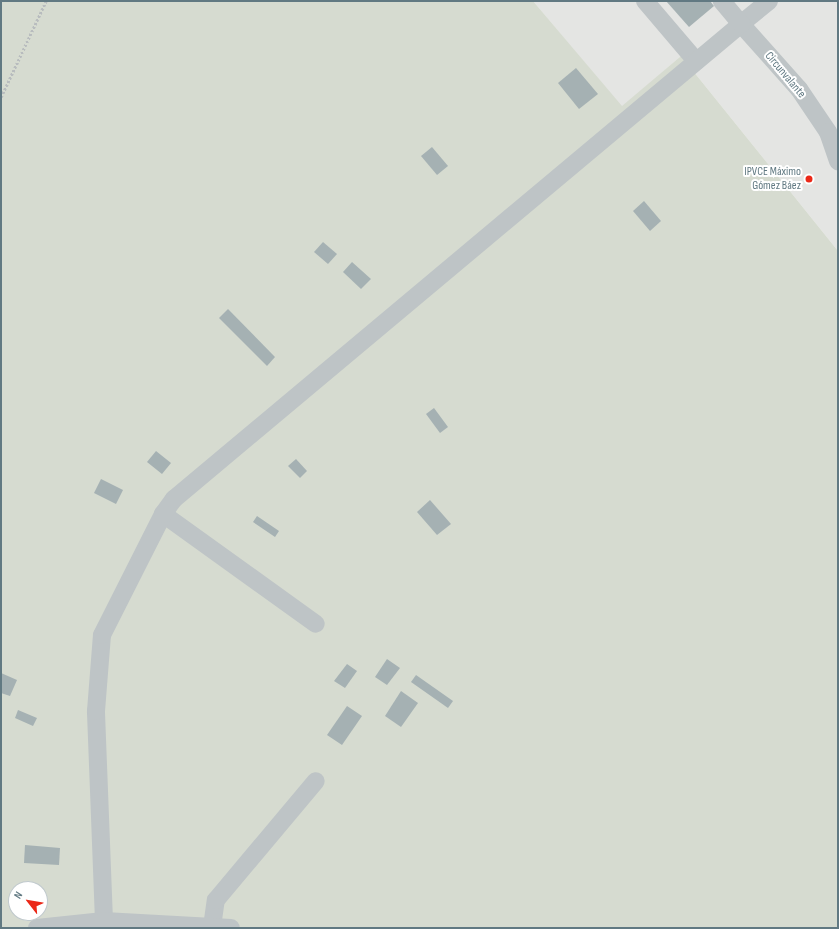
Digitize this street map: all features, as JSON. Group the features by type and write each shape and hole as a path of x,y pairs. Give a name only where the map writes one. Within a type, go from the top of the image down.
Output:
{"street":[{"path":"645,1 696,61"},
{"name":"Circunvalante","path":"722,1 799,89 828,132 838,161"},
{"path":"104,922 96,710 102,635 163,514 174,499 768,1"},
{"path":"163,514 316,624"},
{"path":"212,927 216,900 316,781"},
{"path":"37,928 104,922 232,928"}],"path":[{"path":"1,96 46,1"}],"shaded area":[{"path":"1,1 533,1 622,106 681,56 838,251 838,928 1,928"},
{"name":"IPVCE Máximo Gómez Báez","path":"533,1 838,1 838,251 681,56 622,107"}],"building":[{"path":"666,1 710,1 714,6 689,27"},
{"path":"576,68 598,94 579,109 558,83"},
{"path":"432,147 448,166 437,175 421,156"},
{"path":"644,201 661,221 650,231 633,211"},
{"path":"323,242 337,254 328,264 314,252"},
{"path":"352,262 371,279 361,289 343,272"},
{"path":"228,309 275,357 267,366 219,318"},
{"path":"434,408 448,427 440,433 426,414"},
{"path":"156,451 171,463 162,474 147,462"},
{"path":"296,459 307,471 300,478 288,466"},
{"path":"101,479 123,490 116,504 94,493"},
{"path":"430,500 451,524 437,535 417,512"},
{"path":"257,516 279,531 275,537 253,522"},
{"path":"387,659 400,668 387,685 375,677"},
{"path":"347,664 357,671 345,688 334,681"},
{"path":"1,673 17,680 10,696 1,693"},
{"path":"416,675 453,701 448,708 411,682"},
{"path":"401,691 418,703 401,727 385,716"},
{"path":"347,706 362,716 342,745 327,735"},
{"path":"18,710 37,718 33,726 15,718"},
{"path":"25,845 60,848 59,865 24,863"}],"place":[{"name":"IPVCE Máximo Gómez Báez","path":"809,179"}]}
